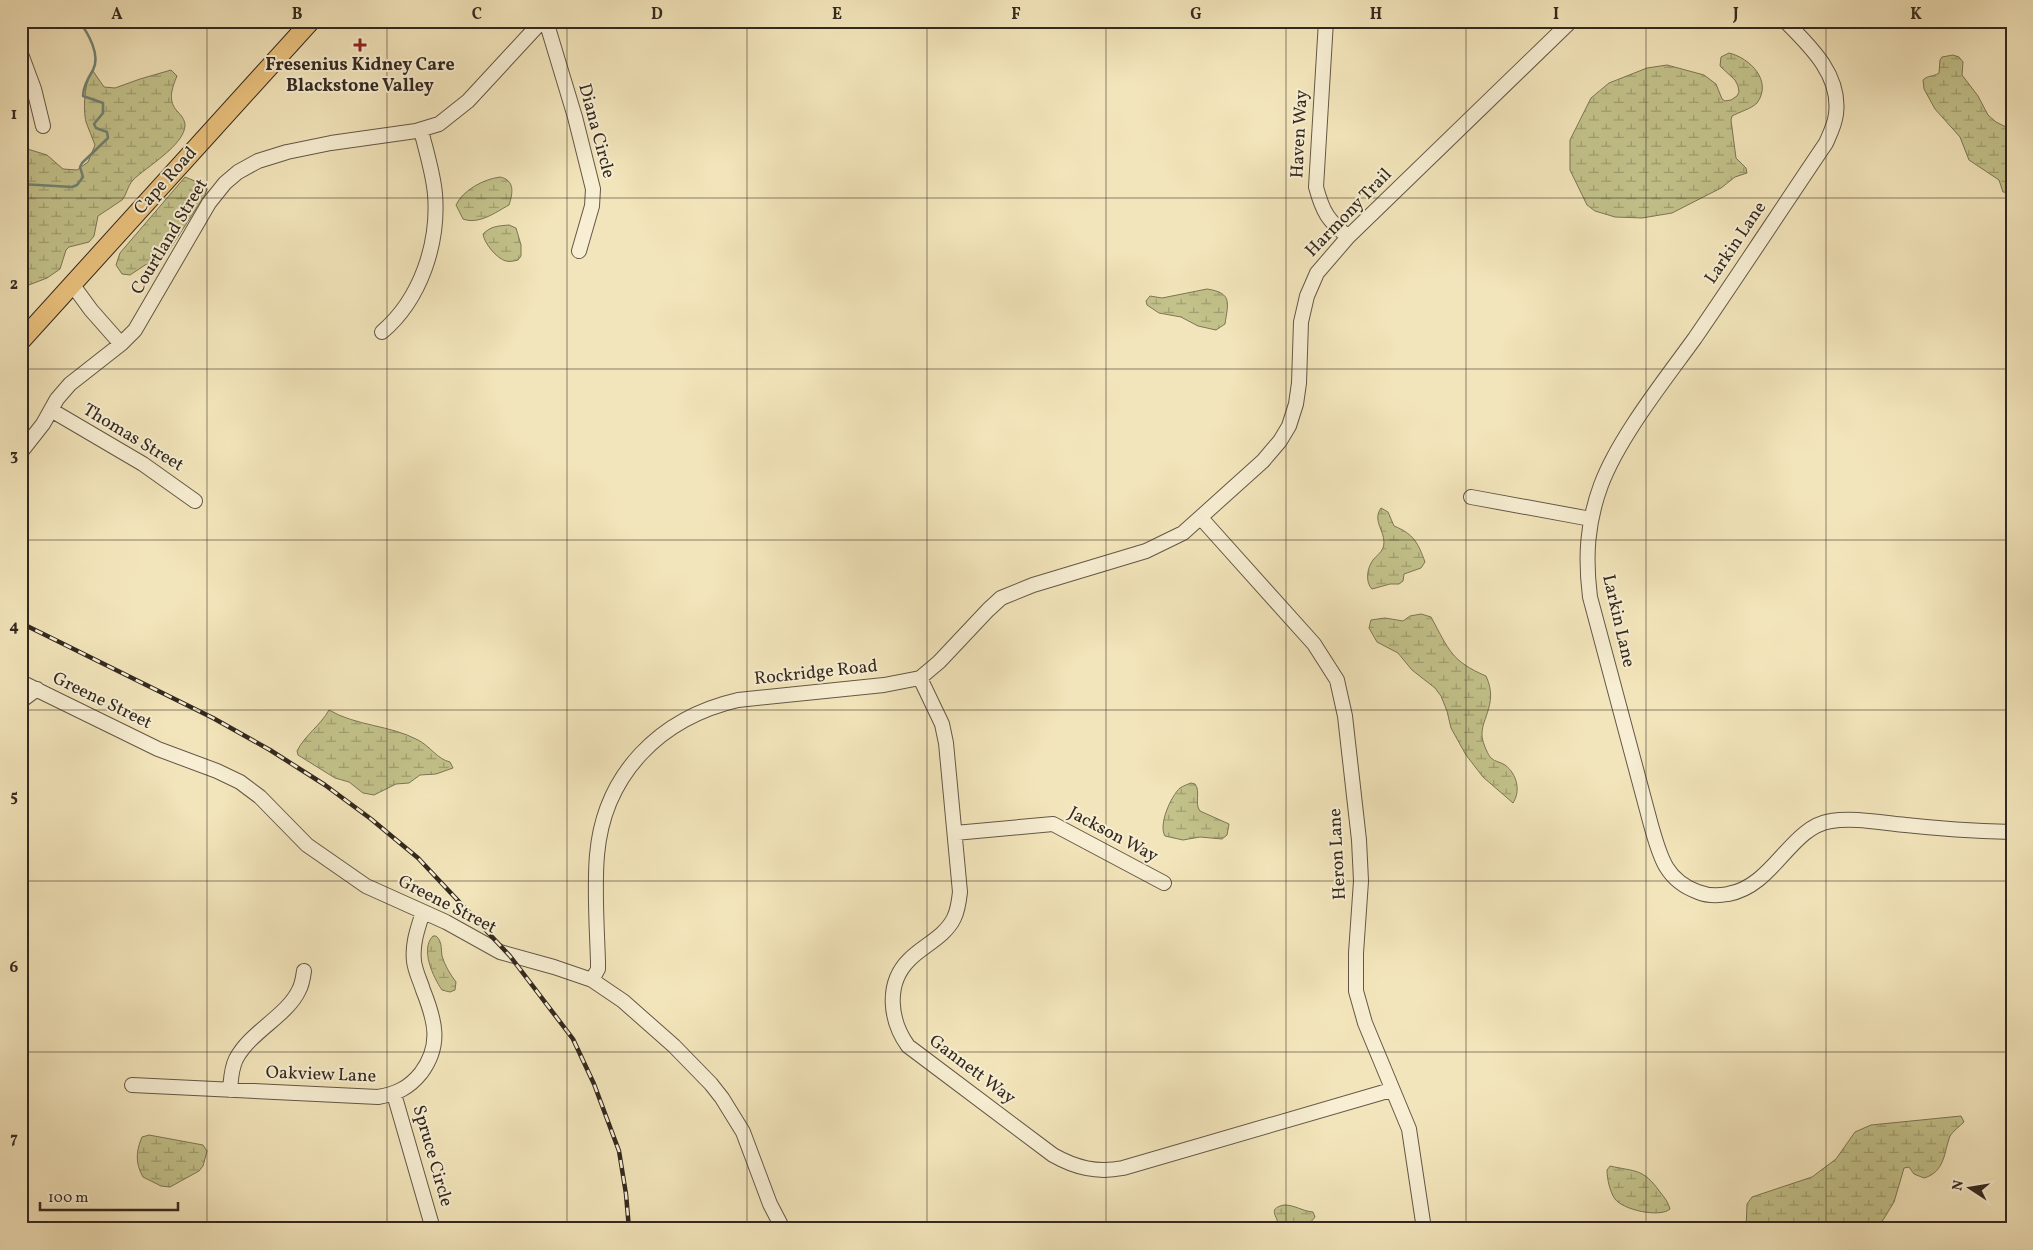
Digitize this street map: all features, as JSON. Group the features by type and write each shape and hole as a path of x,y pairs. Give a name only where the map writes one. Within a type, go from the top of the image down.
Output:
{"main road":[{"name":"Cape Road","path":"21,341 311,21"}],"street":[{"name":"Courtland Street","path":"21,452 40,428 57,399 70,384 121,344 138,326 209,203 225,183 238,172 258,161 303,148 421,130 440,124 462,107 542,21"},
{"name":"Diana Circle","path":"546,21 575,117 593,190 592,206 579,251"},
{"name":"Haven Way","path":"1326,21 1316,188 1322,209 1333,224 1348,237"},
{"name":"Harmony Trail","path":"1201,518 1263,461 1280,442 1289,426 1296,404 1299,383 1301,322 1307,296 1317,273 1348,237 1571,21"},
{"name":"Larkin Lane","path":"1785,21 1804,40 1826,68 1834,84 1837,98 1833,126 1826,143 1611,462 1601,484 1586,544 1590,597 1660,858 1666,869 1681,884 1713,896 1740,892 1750,887 1762,878 1803,835 1816,826 1830,821 1850,820 1951,829 2012,832"},
{"path":"21,54 34,89 43,126"},
{"path":"382,332 400,314 412,296 426,266 433,240 436,212 435,195 421,130"},
{"path":"72,284 121,344"},
{"name":"Thomas Street","path":"51,410 143,464 195,500"},
{"path":"1471,497 1591,519"},
{"name":"Rockridge Road","path":"592,980 598,968 597,856 604,816 623,776 659,736 690,716 738,700 884,685 920,678 939,662 988,610 1002,598 1034,585 1146,551 1183,532 1201,518"},
{"name":"Heron Lane","path":"1201,518 1314,644 1337,680 1342,695 1359,840 1361,882 1356,953 1356,991 1365,1023 1391,1090 1402,1110 1409,1129 1424,1229"},
{"name":"Gannett Way","path":"920,678 942,724 946,743 960,892 954,919 945,930 909,960 902,969 894,988 893,1000 896,1023 908,1046 1059,1158 1076,1167 1090,1170 1107,1171 1123,1168 1391,1090"},
{"name":"Greene Street","path":"21,682 158,749 217,771 240,782 260,797 301,839 366,886 423,912 500,952 528,961 554,966 592,980 637,1012 696,1068 722,1098 743,1132 770,1204 783,1229"},
{"path":"21,701 37,689"},
{"name":"Jackson Way","path":"955,834 1053,824 1164,883"},
{"name":"Oakview Lane","path":"132,1085 378,1096 394,1094 408,1087 427,1065 433,1051 435,1038 434,1023 414,962 415,939 423,912"},
{"path":"230,1090 232,1069 240,1053 259,1030 278,1015 294,998 299,991 304,972"},
{"name":"Spruce Circle","path":"394,1094 432,1229"}],"green space":[{"path":"1729,53 1751,65 1761,79 1761,95 1757,103 1732,116 1731,120 1736,158 1746,168 1747,173 1735,177 1721,188 1672,213 1642,218 1615,217 1595,211 1587,205 1570,170 1570,140 1591,98 1609,83 1647,68 1667,65 1704,75 1716,84 1722,99 1725,101 1731,100 1739,92 1738,86 1735,80 1720,66 1721,57"},
{"path":"1953,55 1959,57 1963,62 1962,75 1978,96 1988,115 1996,122 2012,130 2012,193 2003,192 1999,180 1969,160 1960,137 1935,109 1924,89 1923,80 1939,73 1942,57"},
{"path":"171,70 177,76 172,90 172,103 185,123 179,140 133,180 122,200 98,216 94,236 89,242 69,247 66,250 60,269 47,278 21,288 21,147 47,155 63,169 77,170 88,162 95,145 86,122 85,110 86,88 93,71 104,87 115,88"},
{"path":"185,177 202,184 207,189 205,195 166,255 156,263 145,265 130,275 122,274 116,265 120,253"},
{"path":"500,177 508,181 512,188 509,205 481,219 463,219 456,205 459,200 469,190 481,183"},
{"path":"509,225 516,228 521,245 521,256 518,260 502,260 488,246 483,234 492,228"},
{"path":"1207,289 1221,293 1227,300 1225,324 1216,330 1198,326 1181,317 1159,313 1147,305 1146,301 1150,296 1162,298"},
{"path":"1381,508 1388,512 1394,526 1411,536 1420,549 1425,562 1421,568 1404,574 1403,581 1399,584 1390,584 1372,589 1368,583 1368,571 1373,560 1382,550 1384,543 1378,518"},
{"path":"1421,614 1431,617 1447,646 1458,659 1474,671 1486,676 1491,696 1483,727 1483,741 1491,758 1505,765 1515,778 1517,793 1513,803 1483,777 1466,755 1451,728 1441,696 1435,688 1412,670 1398,653 1377,642 1369,628 1371,620 1385,618 1403,621 1410,616"},
{"path":"329,710 350,719 396,731 418,740 441,758 450,762 453,768 436,774 420,775 409,783 396,784 374,795 363,793 349,782 335,778 298,755 297,751 300,745"},
{"path":"1191,783 1197,787 1198,808 1200,811 1229,824 1227,835 1222,839 1200,837 1183,840 1165,836 1163,825 1169,804 1180,788"},
{"path":"433,936 436,936 439,940 443,960 456,982 455,990 450,992 442,990 429,963 428,948"},
{"path":"1961,1116 1964,1122 1950,1136 1940,1166 1931,1175 1924,1178 1914,1174 1909,1167 1904,1168 1894,1202 1883,1220 1873,1229 1746,1229 1747,1204 1752,1197 1812,1177 1836,1159 1855,1132 1871,1125"},
{"path":"149,1135 203,1145 207,1151 203,1166 199,1171 170,1187 161,1186 143,1177 138,1162 138,1147 142,1137"},
{"path":"1610,1166 1644,1175 1654,1184 1670,1209 1665,1212 1650,1213 1642,1212 1619,1203 1613,1196 1609,1185 1607,1170"},
{"path":"1284,1205 1313,1212 1315,1217 1305,1229 1279,1229 1274,1211"}],"waterway":[{"path":"21,184 72,187 77,185 83,177 80,167 82,163 108,138 107,132 96,128 94,124 103,113 103,103 83,96 85,86 95,64 95,58 92,44 79,21"}],"railway":[{"path":"21,623 213,718 270,750 325,785 371,819 418,858 510,956 573,1039 594,1084 619,1151 629,1229"}],"place":[{"name":"Fresenius Kidney Care Blackstone Valley","path":"360,45"}]}
